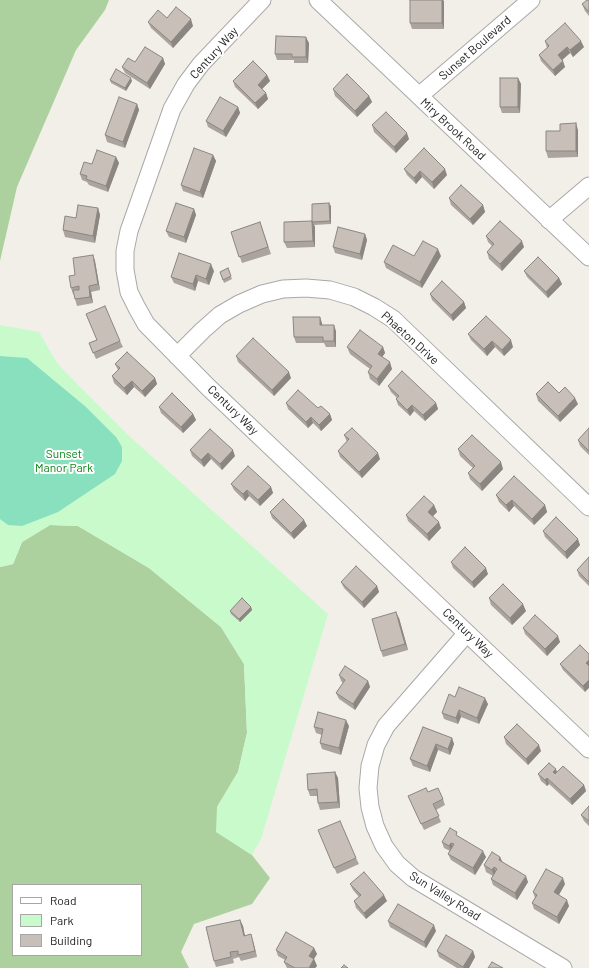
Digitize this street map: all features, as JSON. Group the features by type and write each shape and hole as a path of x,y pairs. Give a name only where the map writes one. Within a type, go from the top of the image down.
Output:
{"street":[{"name":"Century Way","path":"262,0 201,64 186,84 172,108 128,231 125,250 125,270 129,292 146,324 208,387 589,749"},
{"name":"Miry Brook Road","path":"318,0 589,257"},
{"name":"Sunset Boulevard","path":"419,96 531,0"},
{"path":"549,220 589,186"},
{"name":"Phaeton Drive","path":"177,356 220,315 239,304 262,294 306,288 330,290 354,297 393,319 589,507"},
{"name":"Sun Valley Road","path":"467,633 386,726 376,745 370,766 368,788 370,807 375,826 384,846 397,864 413,878 563,968"}],"green space":[{"path":"0,0 109,0 105,10 76,50 17,187 0,261"},
{"name":"Sunset Manor Park","path":"0,325 39,332 57,363 128,435 328,614 261,839 252,855 216,832 217,807 238,772 247,733 244,664 221,627 149,568 78,526 50,525 22,542 13,564 0,567"},
{"path":"0,356 27,358 86,407 116,437 122,447 122,461 115,474 58,512 22,526 8,525 0,519"},
{"path":"50,525 78,526 149,568 221,627 244,664 247,733 238,772 217,807 217,832 252,855 270,878 252,904 194,924 181,952 189,968 0,968 0,567 13,564 22,542"}],"building":[{"path":"410,0 442,0 442,23 410,23"},
{"path":"589,0 589,12 582,4"},
{"path":"176,7 191,19 171,42 148,22 158,10 167,18"},
{"path":"565,23 581,41 570,50 567,47 558,55 563,61 553,70 539,55 549,46 545,41"},
{"path":"276,36 306,37 306,57 292,57 292,54 275,54"},
{"path":"145,47 163,58 147,83 122,67 128,58 135,62"},
{"path":"253,61 267,75 258,85 266,93 255,103 233,81"},
{"path":"116,69 131,78 125,88 110,80"},
{"path":"347,74 369,96 355,111 333,89"},
{"path":"500,78 518,78 518,107 500,107"},
{"path":"119,97 137,104 123,142 105,135"},
{"path":"220,97 238,107 223,131 206,121"},
{"path":"386,112 407,133 394,147 372,125"},
{"path":"576,123 576,151 546,151 546,131 560,131 560,124"},
{"path":"194,148 213,155 200,192 181,185"},
{"path":"424,148 445,169 432,182 420,171 414,178 404,169"},
{"path":"97,150 116,157 106,186 86,179 87,176 80,174 84,162 92,164"},
{"path":"461,185 483,205 470,219 449,198"},
{"path":"176,203 194,209 184,237 166,231"},
{"path":"329,203 330,221 312,222 312,204"},
{"path":"78,205 98,208 93,236 63,230 65,216 76,218"},
{"path":"312,221 313,241 284,242 284,222"},
{"path":"500,221 522,241 500,264 487,252 494,244 486,236"},
{"path":"260,222 268,247 239,257 231,232"},
{"path":"338,227 365,234 360,254 333,247"},
{"path":"423,241 438,249 420,282 384,262 393,245 414,256"},
{"path":"179,253 211,264 206,279 196,275 193,284 171,277"},
{"path":"93,255 98,284 89,286 90,297 75,299 73,290 79,290 79,286 71,288 69,276 75,275 73,258"},
{"path":"538,257 559,278 546,292 524,271"},
{"path":"228,268 231,276 223,280 220,272"},
{"path":"442,281 464,302 451,315 430,294"},
{"path":"105,306 120,341 93,353 89,343 97,340 86,314"},
{"path":"486,316 511,340 502,350 492,341 484,349 468,334"},
{"path":"293,317 320,317 320,325 334,325 334,341 323,341 323,337 294,337"},
{"path":"360,330 383,347 378,354 390,362 377,379 368,372 372,366 347,347"},
{"path":"253,338 289,372 272,390 236,356"},
{"path":"127,352 155,378 142,391 132,381 124,388 112,376 120,368 115,364"},
{"path":"402,371 436,403 423,415 412,405 407,410 396,399 399,396 388,386"},
{"path":"548,382 559,393 565,387 575,398 558,416 536,394"},
{"path":"298,390 318,408 321,406 330,414 319,425 311,417 306,422 286,403"},
{"path":"172,393 193,414 181,427 159,407"},
{"path":"352,428 378,453 359,472 338,451 349,439 344,435"},
{"path":"589,428 589,451 578,440"},
{"path":"210,429 233,450 220,464 208,453 201,460 190,450"},
{"path":"472,435 501,462 480,484 468,473 475,466 458,449"},
{"path":"248,466 271,487 258,500 247,490 243,494 231,484"},
{"path":"514,476 545,505 532,519 512,500 506,505 496,495"},
{"path":"424,496 434,505 428,512 439,522 427,534 406,515"},
{"path":"283,499 304,520 291,533 270,512"},
{"path":"556,517 578,539 565,552 543,531"},
{"path":"465,547 486,568 472,582 451,562"},
{"path":"589,557 589,582 577,570"},
{"path":"356,566 377,586 362,602 341,582"},
{"path":"503,584 523,604 510,618 489,598"},
{"path":"242,598 251,607 239,619 230,611"},
{"path":"396,612 405,644 381,651 372,619"},
{"path":"535,615 558,636 545,649 523,628"},
{"path":"580,645 589,654 589,660 586,663 589,666 589,680 583,686 560,664"},
{"path":"345,666 368,681 353,704 336,693 345,680 339,675"},
{"path":"459,687 485,698 477,718 459,710 456,718 442,713 449,694 455,697"},
{"path":"318,712 346,720 339,748 320,743 323,729 314,727"},
{"path":"517,724 539,745 526,759 504,737"},
{"path":"423,727 452,738 448,749 436,744 427,766 410,759"},
{"path":"549,763 556,769 553,772 555,774 563,766 584,785 570,799 547,778 545,780 538,774"},
{"path":"335,772 338,802 318,803 317,789 308,790 307,774"},
{"path":"426,788 428,792 438,788 443,799 433,804 439,816 421,824 408,796"},
{"path":"589,806 589,821 581,815"},
{"path":"340,821 356,858 334,868 318,830"},
{"path":"450,828 457,832 456,835 483,851 473,868 448,854 454,844 451,843 449,846 442,842"},
{"path":"492,852 500,857 499,860 526,876 515,893 491,879 497,869 494,867 492,870 484,865"},
{"path":"546,869 563,878 554,892 567,900 557,917 532,903 537,895 533,892"},
{"path":"364,872 384,895 364,913 354,901 361,895 350,884"},
{"path":"398,904 434,925 424,942 388,921"},
{"path":"240,920 244,936 251,934 255,951 238,955 238,951 230,952 231,957 214,961 206,927"},
{"path":"286,932 314,948 309,956 314,959 309,968 295,968 284,962 287,957 276,950"},
{"path":"446,935 473,951 463,967 437,951"},
{"path":"492,962 503,968 488,968"},
{"path":"344,965 348,968 341,968"}]}
